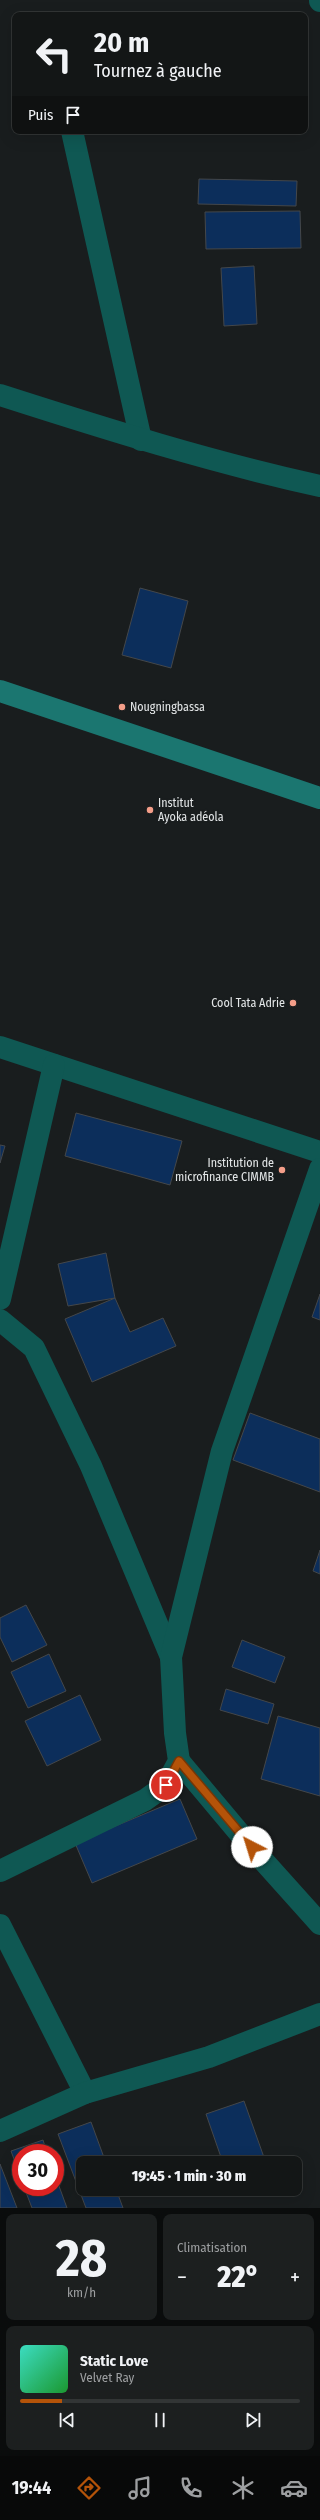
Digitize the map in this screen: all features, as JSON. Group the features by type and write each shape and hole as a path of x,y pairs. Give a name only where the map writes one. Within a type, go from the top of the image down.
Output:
{"main road":[{"path":"0,691 320,798"}],"street":[{"path":"73,134 141,440"},
{"path":"0,396 141,440 254,472 320,486"},
{"path":"0,1047 320,1152"},
{"path":"0,1299 54,1065"},
{"path":"320,1169 222,1451 171,1657 175,1733 179,1761 320,1924"},
{"path":"0,1320 34,1348 91,1466 171,1657"},
{"path":"0,1871 145,1800 166,1785 179,1761"},
{"path":"0,1925 85,2093"},
{"path":"0,2131 85,2093 209,2057 320,2014"}],"building":[{"path":"199,179 297,181 296,206 198,204"},
{"path":"300,211 301,248 206,249 205,212"},
{"path":"254,266 257,324 224,326 221,268"},
{"path":"140,588 188,601 171,668 122,655"},
{"path":"76,1113 182,1141 170,1185 65,1156"},
{"path":"0,1145 5,1146 0,1163"},
{"path":"106,1253 115,1298 68,1306 58,1264"},
{"path":"320,1294 320,1320 312,1317"},
{"path":"115,1298 130,1332 163,1318 176,1346 92,1382 65,1319"},
{"path":"250,1413 320,1439 320,1492 233,1460"},
{"path":"320,1550 320,1574 313,1571"},
{"path":"26,1605 47,1645 12,1662 0,1637 0,1618"},
{"path":"242,1640 285,1657 275,1683 232,1667"},
{"path":"49,1654 66,1691 28,1708 11,1672"},
{"path":"226,1689 274,1704 268,1724 220,1710"},
{"path":"80,1695 101,1740 47,1766 25,1721"},
{"path":"278,1716 320,1728 320,1796 261,1779"},
{"path":"180,1799 197,1839 92,1883 75,1843"},
{"path":"244,2101 264,2156 221,2156 206,2114"},
{"path":"91,2122 103,2156 76,2156 76,2182 64,2150 64,2144 62,2144 58,2134"},
{"path":"43,2140 44,2144 31,2144"},
{"path":"0,2164 17,2208 0,2208"},
{"path":"27,2196 63,2196 67,2208 32,2208"},
{"path":"81,2196 119,2196 123,2208 86,2208"}],"place":[{"name":"Nougningbassa","path":"122,707"},
{"name":"Institut Ayoka adéola","path":"150,810"},
{"name":"Cool Tata Adrie","path":"293,1003"},
{"name":"Institution de microfinance CIMMB","path":"282,1170"}],"route":[{"path":"166,1785 179,1761 252,1847"}]}
